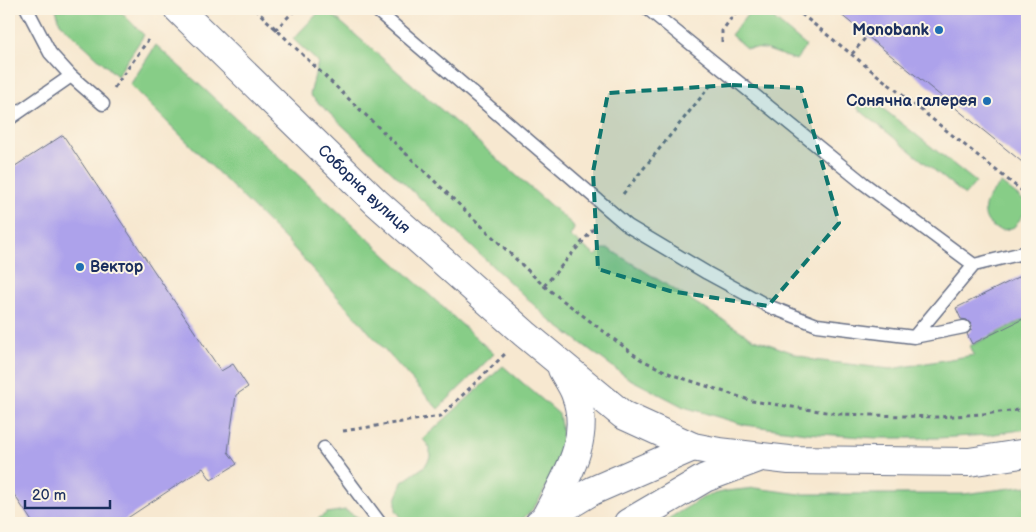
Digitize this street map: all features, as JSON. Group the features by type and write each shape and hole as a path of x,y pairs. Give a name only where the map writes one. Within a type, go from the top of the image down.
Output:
{"street":[{"name":"Соборна вулиця","path":"178,9 376,202 525,334 623,415 693,447 789,460 968,462 1027,453"},
{"path":"542,521 571,468 581,438 580,412 575,393 558,360"},
{"path":"542,521 592,491 642,467 693,447"},
{"path":"628,523 705,478 762,457"}],"lane":[{"path":"27,9 50,53 103,104"},
{"path":"375,9 628,226 707,273 768,306 817,325 914,337 964,327"},
{"path":"648,9 863,183 974,265"},
{"path":"9,119 72,76"},
{"path":"914,337 974,265 1027,252"},
{"path":"324,448 380,523"}],"path":[{"path":"255,9 544,286 640,359 673,375 752,401 839,414 938,417 1027,409"},
{"path":"275,30 296,9"},
{"path":"544,286 610,210 723,70 722,31 738,9"},
{"path":"795,9 1027,195"},
{"path":"852,54 867,36"},
{"path":"103,104 148,40"},
{"path":"343,431 441,416 525,334"}],"highlighted area":[{"path":"732,85 801,88 839,223 768,306 670,291 598,269 593,172 608,93"}],"green space":[{"path":"56,9 118,9 144,35 117,76 60,23"},
{"path":"752,9 762,9 806,46 796,60 765,49 746,48 731,35"},
{"path":"321,10 327,10 573,225 574,229 570,236 596,256 602,249 609,249 752,338 813,360 891,369 974,355 970,346 1027,318 1027,429 988,435 937,438 877,438 807,433 745,425 684,407 628,378 551,321 310,95 318,62 293,39"},
{"path":"156,45 494,354 438,409 290,244 130,85"},
{"path":"867,96 976,182 965,195 857,108"},
{"path":"1001,183 1027,203 1027,210 1014,227 1004,230 994,227 985,217 986,203"},
{"path":"503,366 559,414 562,434 560,454 538,502 517,523 405,523 396,510 396,500 402,482 425,466 430,457 430,448 423,439"},
{"path":"1027,486 1027,523 661,523 706,496 727,491 755,488 800,494 964,494"},
{"path":"345,510 361,519 364,523 311,523 327,513"}],"building":[{"name":"Сонячна галерея","path":"834,9 1027,9 1027,166 867,36"},
{"name":"Вектор","path":"63,135 221,371 233,364 248,387 236,395 231,429 228,452 237,464 211,480 203,468 120,523 33,523 9,487 9,170"},
{"path":"1027,273 1027,317 972,344 967,334 971,330 972,325 967,320 961,319 956,308"}],"place":[{"name":"Monobank","path":"939,30"},
{"name":"Сонячна галерея","path":"987,101"},
{"name":"Вектор","path":"80,267"}]}
